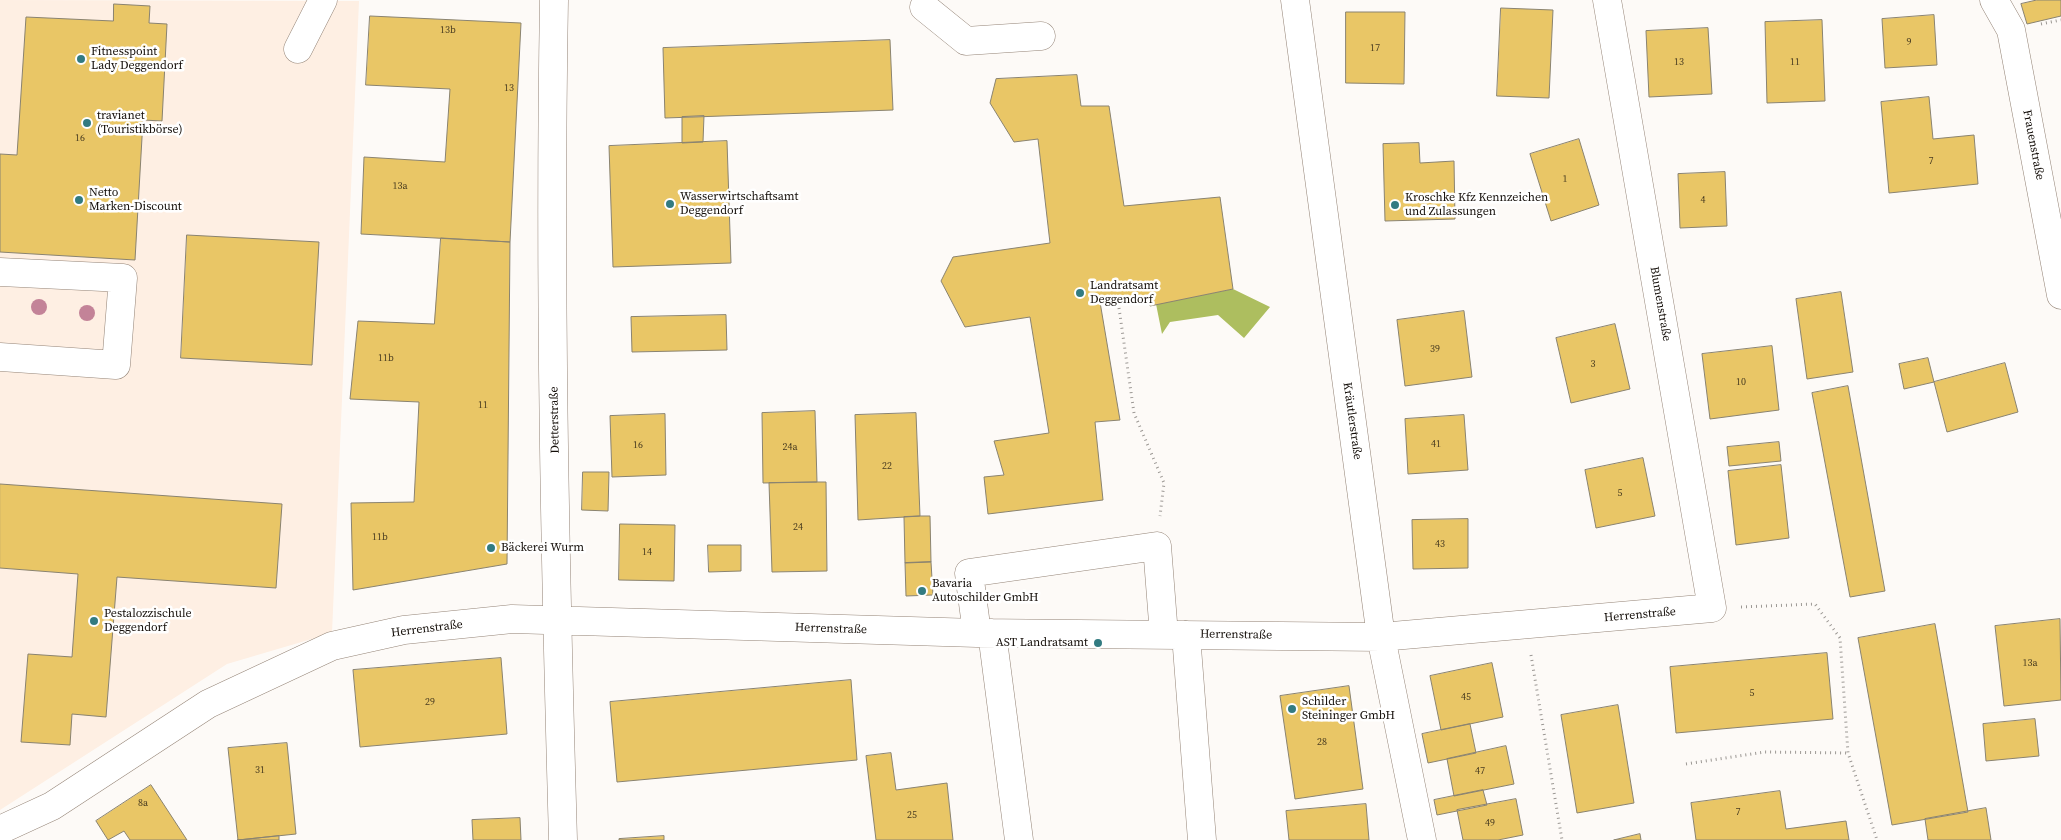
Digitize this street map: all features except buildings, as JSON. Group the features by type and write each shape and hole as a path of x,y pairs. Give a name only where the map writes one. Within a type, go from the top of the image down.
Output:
{"street":[{"path":"298,49 323,0"},
{"name":"Detterstraße","path":"554,0 552,109 557,621 563,840"},
{"name":"Kräutlerstraße","path":"1295,0 1381,637 1422,840"},
{"name":"Blumenstraße","path":"1607,0 1712,608"},
{"name":"Frauenstraße","path":"1994,0 2011,30 2061,295"},
{"path":"924,7 966,41 1041,36"},
{"path":"0,272 123,278 116,364 0,356"},
{"path":"1019,840 985,633 970,572 1157,546 1175,635 1202,840"},
{"name":"Herrenstraße","path":"0,830 52,806 208,704 332,646 404,630 512,619 985,633 1381,637 1712,608"}],"path":[{"path":"1119,308 1134,413 1164,483 1157,546"},
{"path":"1712,608 1815,604 1840,638 1848,753 1877,840"},
{"path":"1526,624 1562,840"},
{"path":"1686,764 1765,752 1848,753"}],"shaded area":[{"path":"0,0 359,1 332,633 227,664 0,810"},
{"path":"1233,289 1270,307 1244,338 1218,315 1170,322 1162,334 1156,304"}],"place":[{"name":"Fitnesspoint Lady Deggendorf","path":"81,59"},
{"name":"travianet (Touristikbörse)","path":"87,123"},
{"name":"Netto Marken-Discount","path":"79,200"},
{"name":"Wasserwirtschaftsamt Deggendorf","path":"670,204"},
{"name":"Kroschke Kfz Kennzeichen und Zulassungen","path":"1395,205"},
{"name":"Landratsamt Deggendorf","path":"1080,293"},
{"name":"Bäckerei Wurm","path":"491,548"},
{"name":"Bavaria Autoschilder GmbH","path":"922,591"},
{"name":"Pestalozzischule Deggendorf","path":"94,621"},
{"name":"AST Landratsamt","path":"1098,643"},
{"name":"Schilder Steininger GmbH","path":"1292,709"}]}
